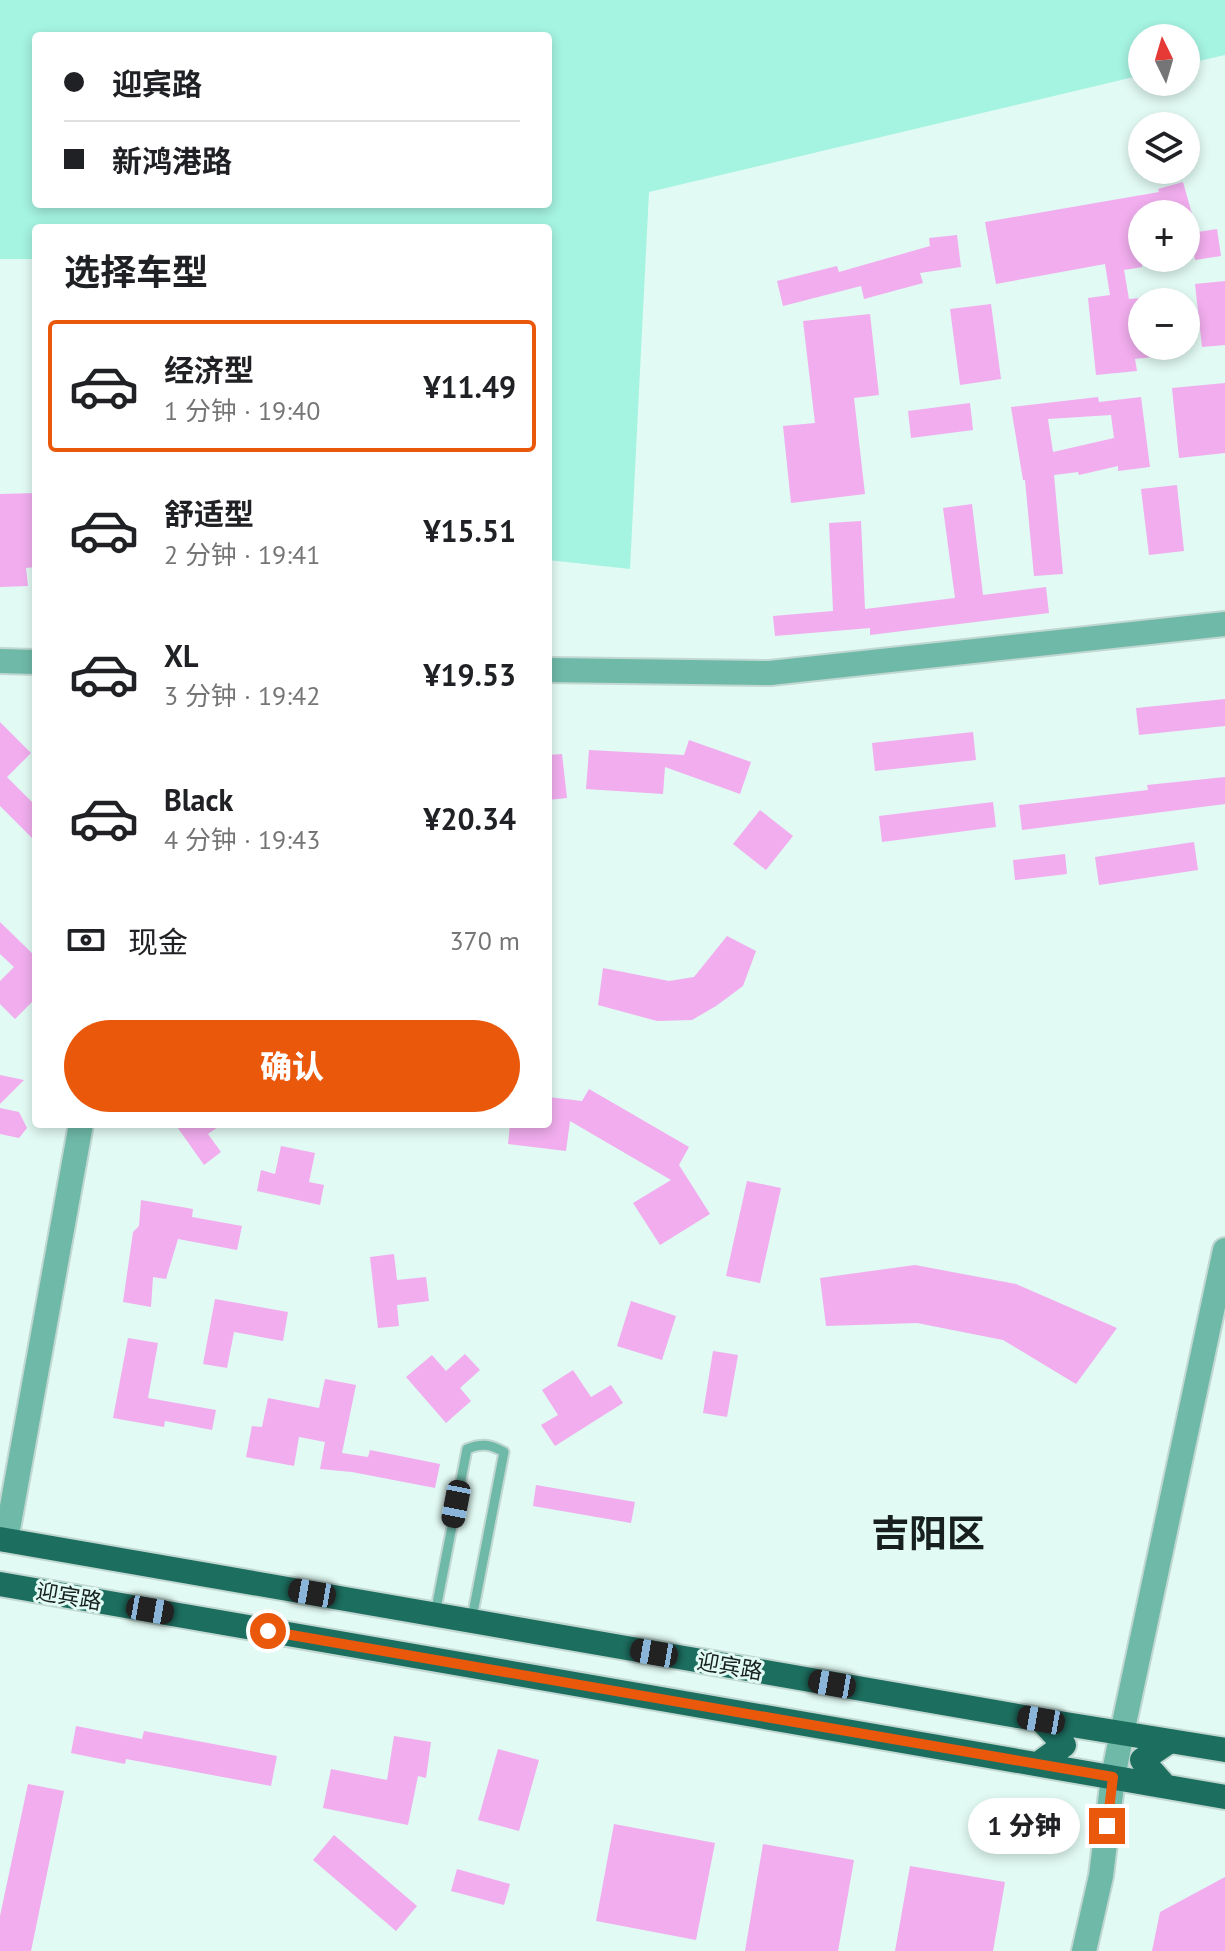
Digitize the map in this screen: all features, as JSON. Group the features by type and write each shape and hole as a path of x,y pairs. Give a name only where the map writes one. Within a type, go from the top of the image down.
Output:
{"highway":[{"name":"迎宾路","path":"3,1539 1225,1750"},
{"name":"迎宾路","path":"0,1587 1225,1797"},
{"path":"1038,1764 1064,1745 1041,1720"},
{"path":"1165,1786 1142,1760 1170,1741"}],"street":[{"path":"552,670 770,673 1225,624"},
{"path":"0,661 32,662"},
{"path":"3,1539 80,1128"},
{"path":"1084,1951 1101,1876 1113,1777 1225,1250"}],"lane":[{"path":"435,1615 467,1449 477,1444 491,1445 504,1452 471,1621"}],"green space":[{"path":"0,0 1225,0 1225,55 1200,61 1200,24 1128,24 1128,78 649,192 630,569 552,560 552,224 32,224 32,259 0,259"}],"building":[{"path":"1184,184 1188,200 1128,200 1128,269 1124,270 1128,293 1128,360 1135,360 1137,371 1096,375 1088,298 1110,295 1105,264 996,284 985,222 1159,192 1158,189"},
{"path":"1217,229 1221,256 1200,259 1200,232"},
{"path":"957,235 961,267 920,273 923,283 864,299 861,286 783,306 777,281 837,266 839,272 930,246 929,238"},
{"path":"1225,281 1225,345 1202,347 1200,288 1195,288 1195,284"},
{"path":"991,304 1001,379 960,385 950,309"},
{"path":"870,314 879,395 854,398 865,494 791,503 783,426 815,423 803,321"},
{"path":"1225,383 1225,453 1179,458 1172,388"},
{"path":"1098,397 1099,402 1141,397 1150,467 1118,471 1118,466 1079,475 1078,472 1054,475 1063,574 1034,576 1025,480 1011,407","holes":["1111,415 1114,438 1053,452 1048,419"]},
{"path":"970,403 973,430 911,438 908,411"},
{"path":"1177,485 1184,551 1149,555 1141,489"},
{"path":"32,493 32,567 26,568 28,586 0,587 0,494"},
{"path":"972,504 983,595 1046,587 1049,613 870,635 870,628 775,636 773,616 833,611 829,523 861,521 865,609 955,598 943,508"},
{"path":"1225,699 1225,726 1139,735 1136,708"},
{"path":"0,722 31,753 7,777 32,802 32,838 0,806"},
{"path":"973,732 976,760 875,771 872,743"},
{"path":"689,740 751,762 740,794 665,767 663,794 586,789 589,750 684,755"},
{"path":"562,754 567,798 552,800 552,755"},
{"path":"1225,777 1225,804 1022,830 1019,805 1148,790 1147,785"},
{"path":"993,802 996,827 882,842 879,816"},
{"path":"760,810 793,836 766,870 733,844"},
{"path":"1194,842 1198,870 1099,885 1095,857"},
{"path":"1065,854 1067,874 1015,880 1013,860"},
{"path":"0,922 32,953 32,1002 15,1019 0,1004 0,981 14,967 0,954"},
{"path":"727,936 756,951 743,986 692,1020 657,1021 598,1005 603,968 669,981 694,977"},
{"path":"0,1075 24,1080 0,1104"},
{"path":"589,1089 689,1147 679,1165 710,1214 660,1245 633,1203 671,1180 570,1121 566,1151 508,1144 510,1128 552,1128 552,1097 582,1101"},
{"path":"0,1108 19,1112 27,1128 19,1138 0,1134"},
{"path":"178,1128 216,1128 208,1134 221,1152 204,1165"},
{"path":"281,1146 315,1153 309,1182 324,1185 320,1205 257,1191 261,1170 275,1174"},
{"path":"747,1181 781,1188 760,1283 726,1276"},
{"path":"141,1200 193,1209 192,1217 242,1226 237,1250 178,1239 166,1279 153,1277 151,1307 123,1302 133,1232 139,1226"},
{"path":"394,1254 397,1280 426,1277 429,1301 397,1305 399,1326 378,1328 370,1257"},
{"path":"915,1265 1016,1284 1117,1328 1076,1384 1003,1340 917,1323 826,1326 820,1278"},
{"path":"215,1299 288,1312 283,1341 234,1332 227,1368 203,1364"},
{"path":"631,1301 676,1316 662,1360 617,1346"},
{"path":"128,1338 158,1343 148,1398 216,1410 212,1430 165,1421 164,1427 113,1418"},
{"path":"713,1351 738,1355 727,1417 703,1413"},
{"path":"465,1354 480,1370 460,1388 471,1401 446,1423 406,1377 432,1355 446,1371"},
{"path":"573,1370 591,1397 611,1385 623,1403 555,1446 541,1425 558,1415 542,1390"},
{"path":"325,1379 356,1385 342,1453 368,1457 370,1450 440,1464 435,1488 320,1469 325,1442 299,1437 294,1466 246,1457 252,1426 262,1427 268,1398 319,1408"},
{"path":"536,1485 635,1502 631,1523 533,1506"},
{"path":"76,1726 142,1739 144,1731 277,1756 271,1786 126,1759 125,1764 71,1753"},
{"path":"394,1736 431,1742 426,1778 418,1776 408,1825 323,1808 331,1769 387,1780"},
{"path":"498,1749 539,1760 519,1831 478,1820"},
{"path":"28,1784 64,1791 31,1951 0,1951 0,1916"},
{"path":"614,1824 715,1843 696,1940 596,1921"},
{"path":"334,1835 417,1906 396,1931 313,1860"},
{"path":"763,1844 854,1860 838,1951 745,1951"},
{"path":"910,1866 1005,1882 993,1951 895,1951"},
{"path":"457,1869 510,1884 504,1905 451,1891"},
{"path":"1225,1877 1225,1951 1152,1951 1160,1912"}],"district":[{"name":"吉阳区","path":"928,1532"}],"route":[{"path":"268,1631 1113,1777 1107,1826"}]}
